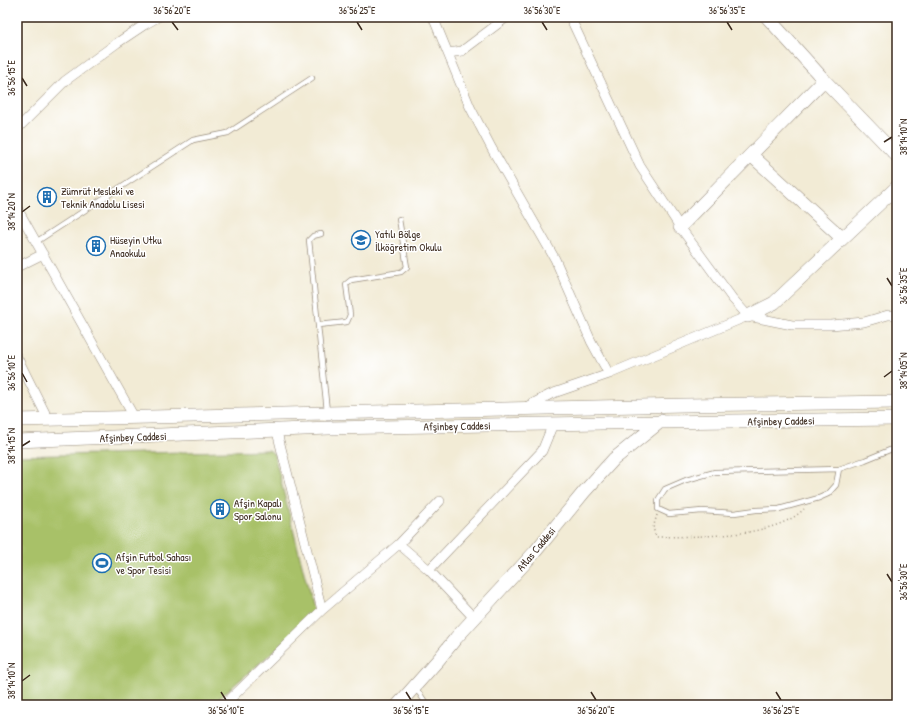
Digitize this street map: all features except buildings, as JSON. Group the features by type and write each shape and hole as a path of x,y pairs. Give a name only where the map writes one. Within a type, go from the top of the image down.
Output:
{"main road":[{"path":"767,17 824,80 897,156"},
{"path":"680,227 824,80"},
{"path":"751,155 842,238"},
{"path":"748,316 774,303 897,187"},
{"name":"Afşinbey Caddesi","path":"17,420 685,405 897,402"},
{"name":"Atlas Caddesi","path":"398,705 474,618 534,554 584,492 614,459 659,422 685,405"},
{"name":"Afşinbey Caddesi","path":"17,441 277,432 329,428 897,419"}],"street":[{"path":"17,129 65,81 117,43 158,17"},
{"path":"433,17 470,107 492,149 555,259 592,341 609,374"},
{"path":"448,53 462,51 506,17"},
{"path":"570,17 640,166 680,227 732,298 748,316"},
{"path":"17,208 134,417"},
{"path":"17,267 43,254"},
{"path":"524,409 551,394 609,374 748,316 792,325 831,325 864,322 888,315 897,315"},
{"path":"17,357 48,419"},
{"path":"429,570 542,451 553,424"},
{"path":"277,432 322,610"},
{"path":"224,705 322,610 399,544 440,501"},
{"path":"399,544 429,570 474,618"}],"lane":[{"path":"36,242 193,140 228,134 312,78"},
{"path":"318,325 347,322 350,315 346,284 351,280 401,272 407,267 399,219"},
{"path":"321,234 313,236 309,240 327,413"},
{"path":"839,469 836,485 828,494 813,500 779,509 734,513 702,511 669,514 658,509 658,500 665,489 686,480 715,472 839,469 897,447"},
{"path":"414,688 427,705"}],"path":[{"path":"658,509 653,528 656,537 693,536 761,530 784,522 801,513 813,500"}],"green space":[{"path":"269,450 274,454 315,616 211,705 17,705 17,456"}],"place":[{"name":"Zümrüt Mesleki ve Teknik Anadolu Lisesi","path":"47,197"},
{"name":"Yatılı Bölge İlköğretim Okulu","path":"361,240"},
{"name":"Hüseyin Utku Anaokulu","path":"96,246"},
{"name":"Afşin Kapalı Spor Salonu","path":"220,509"},
{"name":"Afşin Futbol Sahası ve Spor Tesisi","path":"102,563"}]}
